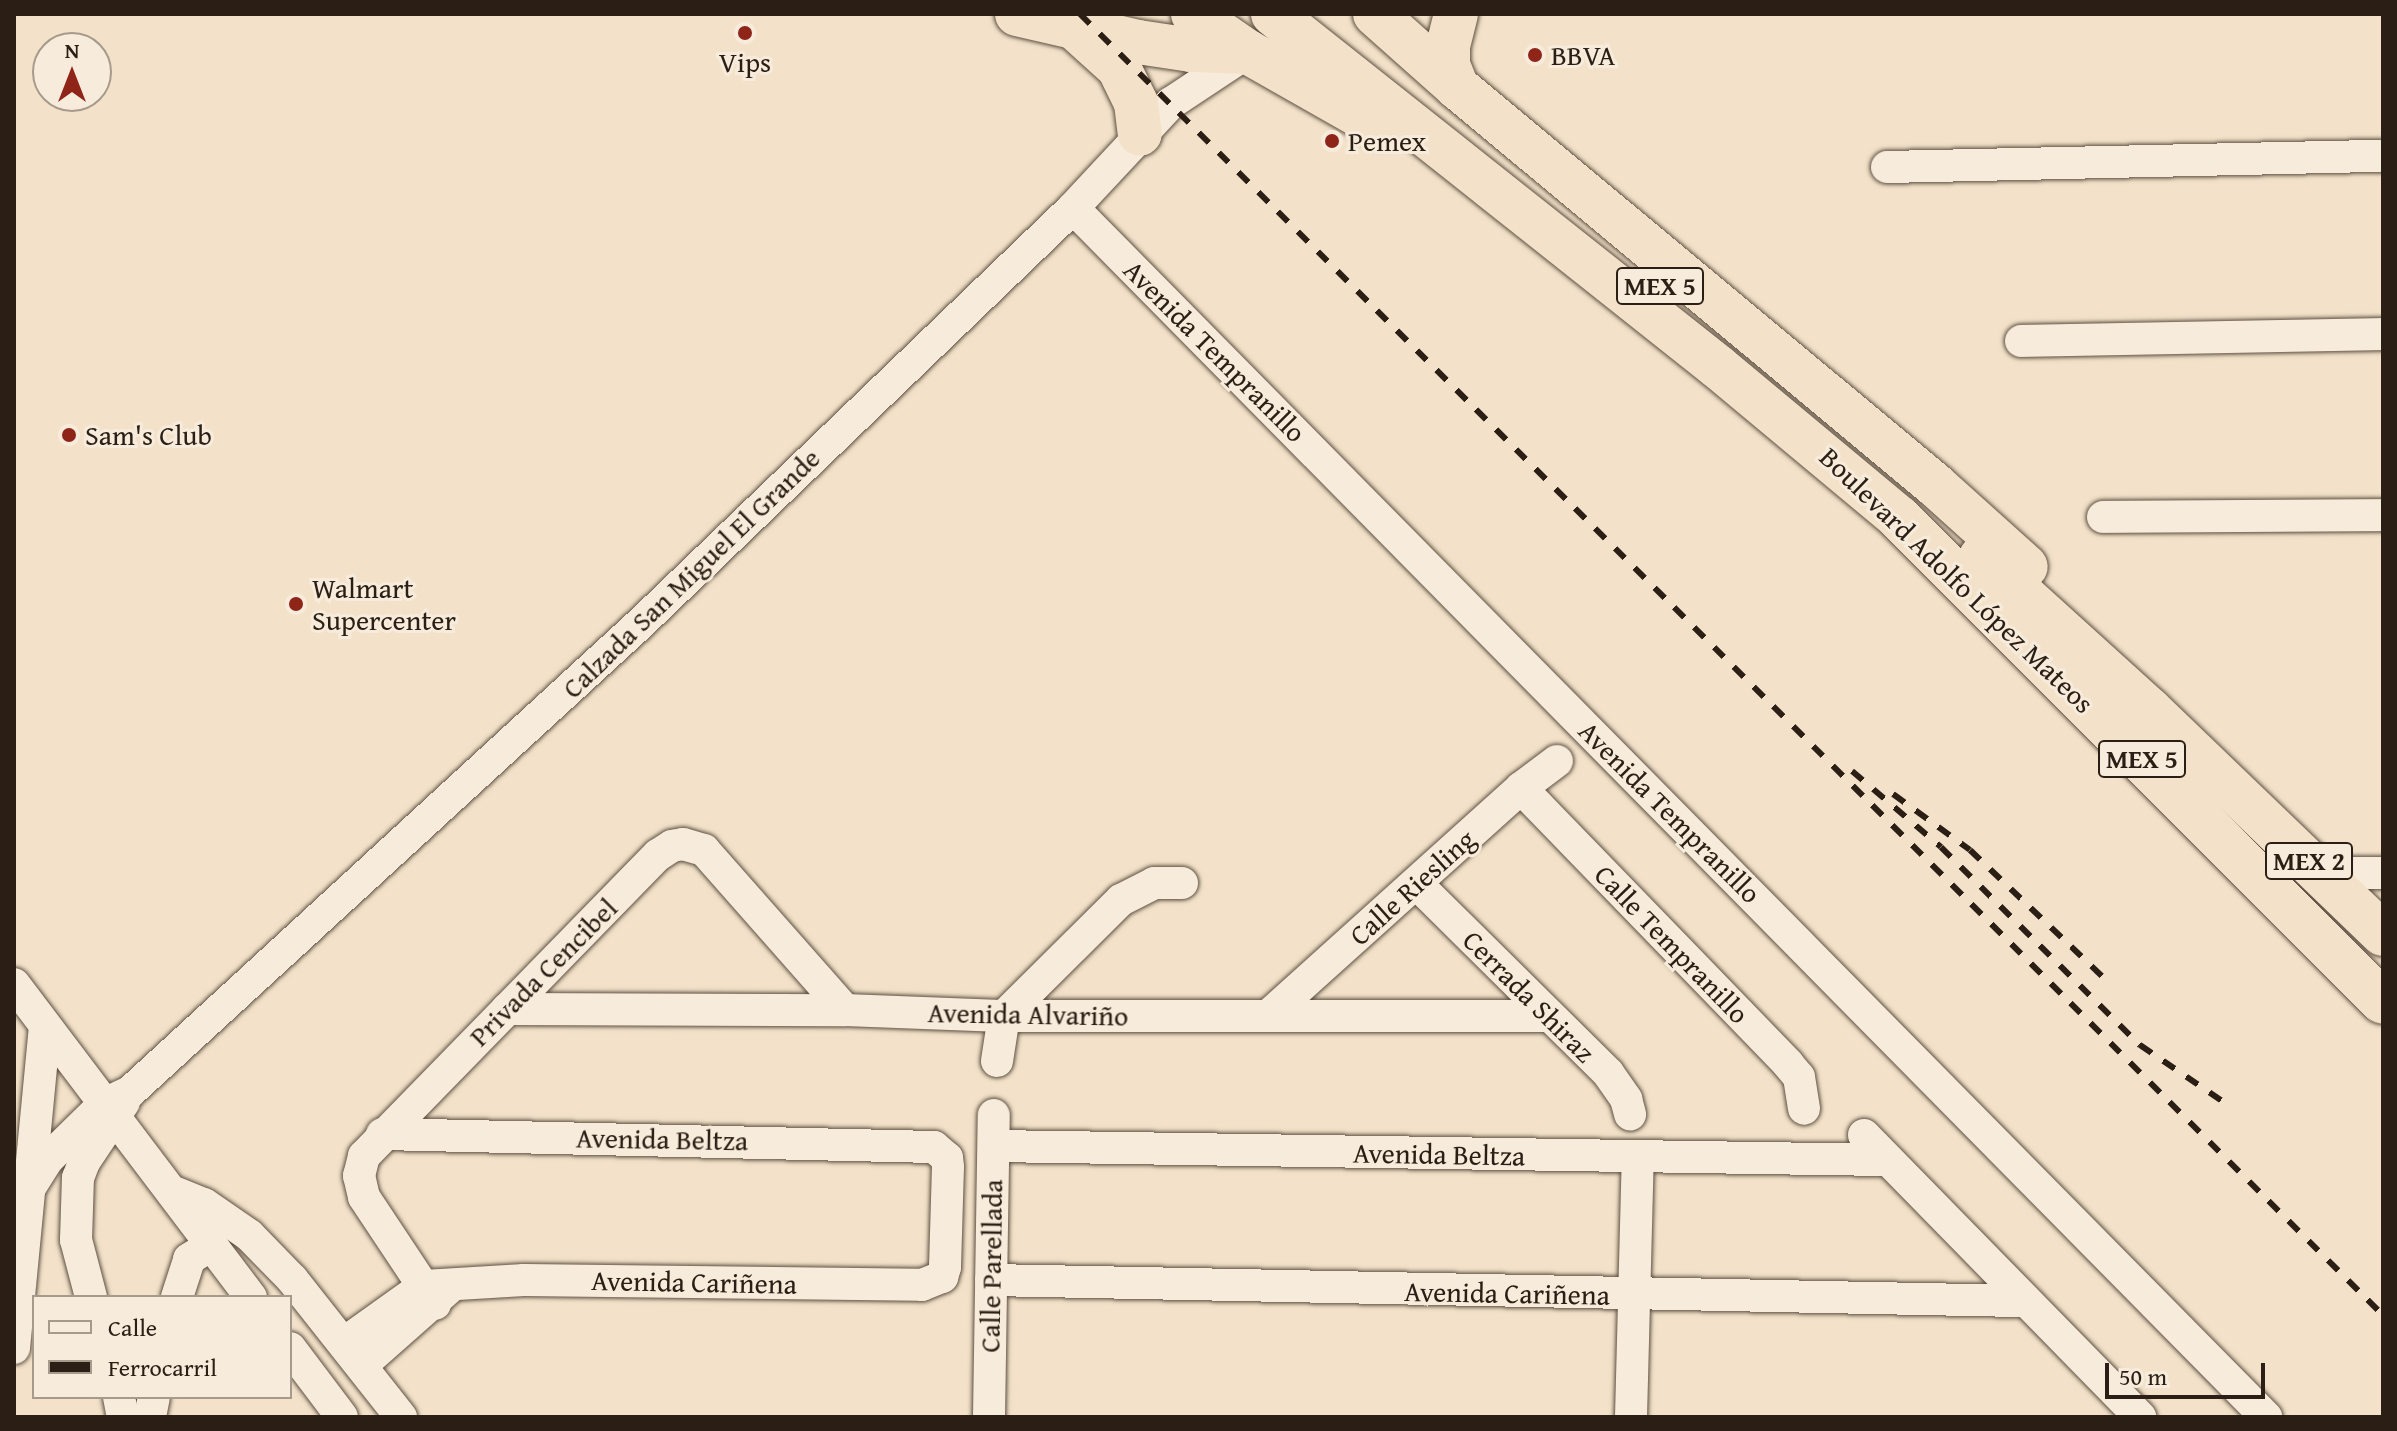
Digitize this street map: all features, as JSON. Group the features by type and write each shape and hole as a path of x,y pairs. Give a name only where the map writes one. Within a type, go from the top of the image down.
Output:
{"highway":[{"path":"1017,14 1191,50 1248,52"},
{"path":"1193,14 1248,52 1386,130 1746,416 1833,480 1899,518"},
{"name":"Boulevard Adolfo López Mateos","path":"1273,14 1718,367 1899,518 2383,1002"},
{"name":"Boulevard Adolfo López Mateos","path":"1306,14 1797,394 2150,710 2383,934"},
{"path":"1375,14 1457,87 1768,344 2034,574 2188,721 2233,790"},
{"path":"1456,14 1448,47 1448,65 1457,87"},
{"path":"1075,28 1119,68 1136,103 1140,134"}],"street":[{"name":"Calzada San Miguel El Grande","path":"14,1348 18,1266 29,1189 47,1160 117,1105 641,623 1073,208 1171,103 1248,52"},
{"path":"1887,167 2383,156"},
{"name":"Avenida Tempranillo","path":"1073,208 2266,1417"},
{"path":"2021,341 2383,334"},
{"path":"2103,517 2383,515"},
{"name":"Calle Riesling","path":"1269,1015 1521,788 1557,761"},
{"name":"Calle Tempranillo","path":"1521,788 1788,1064 1799,1077 1804,1109"},
{"name":"Privada Cencibel","path":"438,1291 360,1187 364,1156 382,1134 658,855 672,846 683,844 696,846 715,860 845,1010"},
{"path":"2322,873 2383,873"},
{"path":"997,1061 1004,1016 1121,900 1154,883 1182,883"},
{"name":"Cerrada Shiraz","path":"1417,884 1608,1073 1626,1099 1630,1114"},
{"path":"14,984 45,1026 117,1105 174,1192 249,1295"},
{"name":"Avenida Alvariño","path":"507,1009 845,1010 1004,1016 1548,1016"},
{"path":"29,1189 45,1026"},
{"name":"Calzada San Miguel El Grande","path":"90,1295 76,1240 76,1195 84,1162 117,1105"},
{"name":"Avenida Beltza","path":"994,1130 1638,1158 1885,1160"},
{"name":"Calle Parellada","path":"989,1417 994,1130"},
{"name":"Avenida Beltza","path":"382,1134 919,1144 941,1151 948,1167 945,1267 942,1277 934,1283"},
{"path":"1864,1135 1885,1160 2140,1417"},
{"path":"1631,1417 1638,1158"},
{"path":"174,1192 204,1204 249,1235 292,1279 401,1417"},
{"path":"178,1295 189,1259 211,1245"},
{"name":"Avenida Cariñena","path":"438,1291 524,1280 934,1283"},
{"name":"Avenida Cariñena","path":"991,1280 1635,1296 2023,1301"},
{"path":"353,1354 438,1291"},
{"path":"292,1351 342,1417"}],"railway":[{"path":"1080,14 2383,1315"},
{"path":"1852,771 1941,847 2140,1045 2231,1107"},
{"path":"1893,794 1970,850 2106,980"}],"place":[{"name":"Vips","path":"745,33"},
{"name":"BBVA","path":"1535,55"},
{"name":"Pemex","path":"1332,141"},
{"name":"Sam's Club","path":"69,435"},
{"name":"Walmart Supercenter","path":"296,604"}]}
